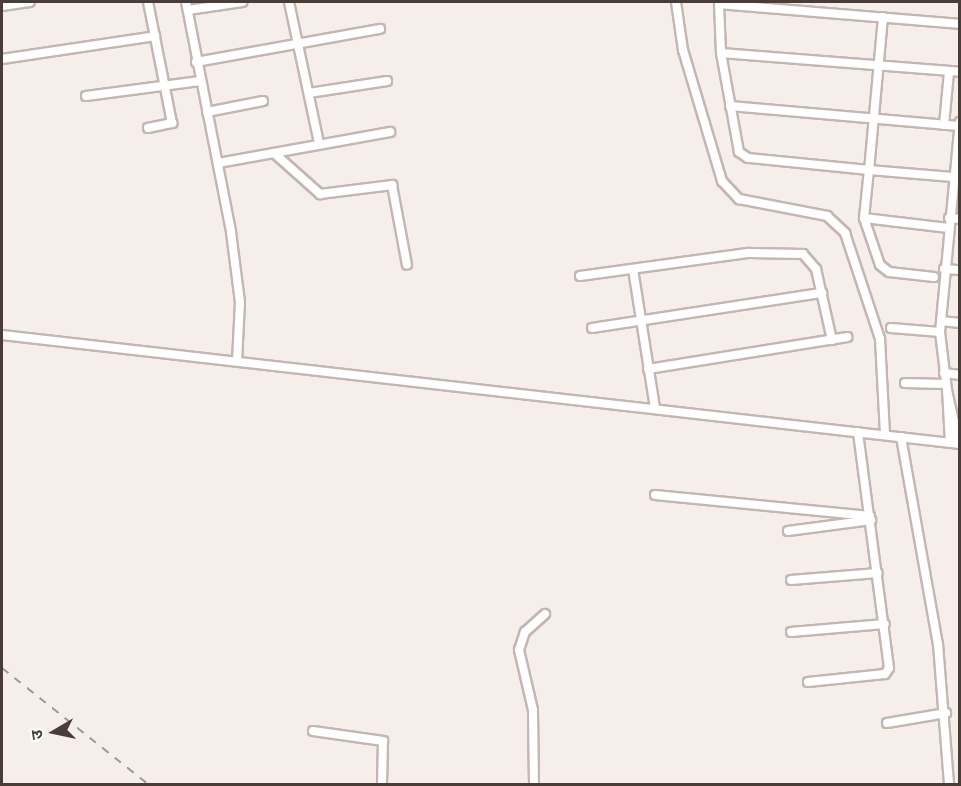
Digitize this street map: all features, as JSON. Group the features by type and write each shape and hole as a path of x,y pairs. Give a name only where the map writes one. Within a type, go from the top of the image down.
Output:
{"street":[{"path":"2,6 30,2"},
{"path":"148,2 172,123 148,128"},
{"path":"186,2 196,62 218,163 240,302 237,361"},
{"path":"188,10 242,2"},
{"path":"289,2 301,42 319,143"},
{"path":"676,2 683,50 722,181 739,199 827,216 845,233 880,339 885,435"},
{"path":"953,177 743,156 736,146 721,53 719,3 960,24"},
{"path":"883,17 864,218 886,271 934,276"},
{"path":"196,62 380,29"},
{"path":"2,59 155,36"},
{"path":"721,53 960,72"},
{"path":"944,125 949,72"},
{"path":"86,96 200,81"},
{"path":"309,93 387,81"},
{"path":"207,112 263,101"},
{"path":"2,335 959,444 951,416 944,374 940,321 953,177 957,168 959,124 944,125 730,106"},
{"path":"218,163 390,132"},
{"path":"274,153 320,194 392,185 406,265"},
{"path":"864,218 948,228"},
{"path":"949,218 960,219"},
{"path":"580,276 793,252 809,258 822,293 832,340"},
{"path":"633,269 654,408"},
{"path":"944,269 960,270"},
{"path":"592,328 822,293"},
{"path":"940,321 960,323"},
{"path":"891,328 940,332"},
{"path":"648,369 847,338"},
{"path":"944,374 960,375"},
{"path":"905,383 947,387"},
{"path":"950,443 951,416"},
{"path":"808,682 885,674 890,661 858,432"},
{"path":"901,437 946,713 949,784"},
{"path":"655,495 871,518"},
{"path":"788,531 871,518"},
{"path":"791,580 878,573"},
{"path":"534,784 532,710 519,650 525,632 545,614"},
{"path":"791,632 885,624"},
{"path":"887,723 946,713"},
{"path":"313,731 383,741 382,784"}],"railway":[{"path":"2,668 148,784"}]}
